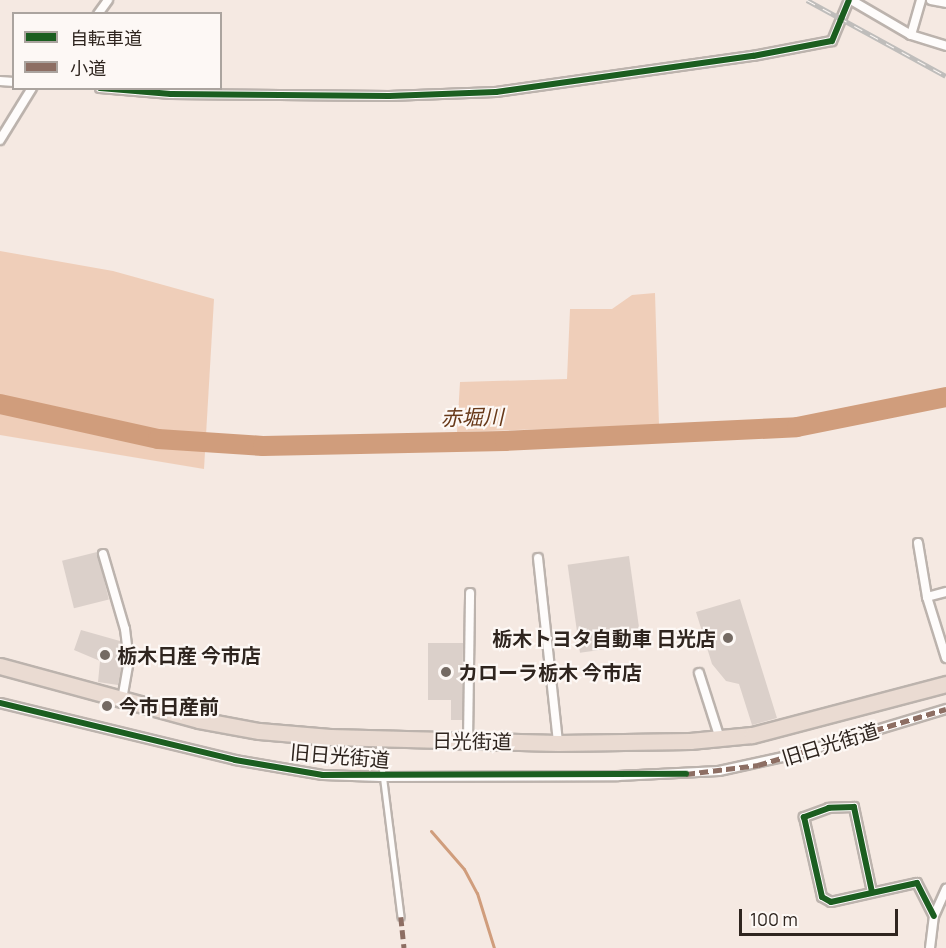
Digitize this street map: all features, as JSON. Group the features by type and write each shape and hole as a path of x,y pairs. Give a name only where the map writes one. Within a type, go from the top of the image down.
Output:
{"highway":[{"name":"日光街道","path":"0,666 199,720 259,731 379,738 558,743 720,739 828,717 946,684"}],"street":[{"path":"124,90 171,94 389,96 496,92 753,57 832,41 850,0 911,35 946,46"},
{"path":"911,35 921,0"},
{"path":"931,0 946,3"},
{"path":"0,140 31,90"},
{"path":"918,543 927,597 946,658"},
{"path":"103,554 125,629 129,660 122,699"},
{"path":"538,558 558,743"},
{"path":"927,597 946,592"},
{"path":"468,741 470,594"},
{"path":"699,673 720,739"},
{"name":"旧日光街道","path":"0,703 235,760 323,775 381,777 686,774 758,765 946,709"},
{"path":"872,892 854,807 829,808 804,817 822,897 831,902 917,883 934,915"},
{"path":"930,948 934,915 946,889"}],"lane":[{"path":"379,738 381,777 401,917"}],"shaded area":[{"path":"0,251 113,271 214,299 204,469 0,435"},
{"path":"655,293 659,425 457,432 460,382 567,379 570,309 612,309 632,295"}],"building":[{"path":"97,552 109,600 74,608 62,561"},
{"path":"629,556 641,644 580,653 568,565"},
{"name":"栃木トヨタ自動車 日光店","path":"740,599 777,718 752,725 739,684 726,681 712,664 696,612"},
{"name":"栃木日産 今市店","path":"81,630 120,641 123,660 118,685 98,682 100,661 74,650"},
{"name":"カローラ栃木 今市店","path":"428,643 463,643 462,720 451,720 451,700 428,700"}],"waterway":[{"name":"赤堀川","path":"0,404 158,439 263,446 505,441 797,427 946,397"},
{"path":"431,831 464,869 477,893 494,948"}],"railway":[{"path":"807,0 946,76"}],"marked path":[{"path":"686,774 758,765 946,709"},
{"path":"401,917 404,948"}],"cycle path":[{"path":"124,90 171,94 389,96 496,92 753,56 832,41 849,0"},
{"path":"0,703 235,760 323,775 686,774"},
{"path":"872,892 854,807 829,808 804,817 822,897 831,902 917,883 934,916"}],"place":[{"name":"栃木トヨタ自動車 日光店","path":"728,638"},
{"name":"栃木日産 今市店","path":"105,655"},
{"name":"カローラ栃木 今市店","path":"446,672"},
{"name":"今市日産前","path":"107,706"}]}
